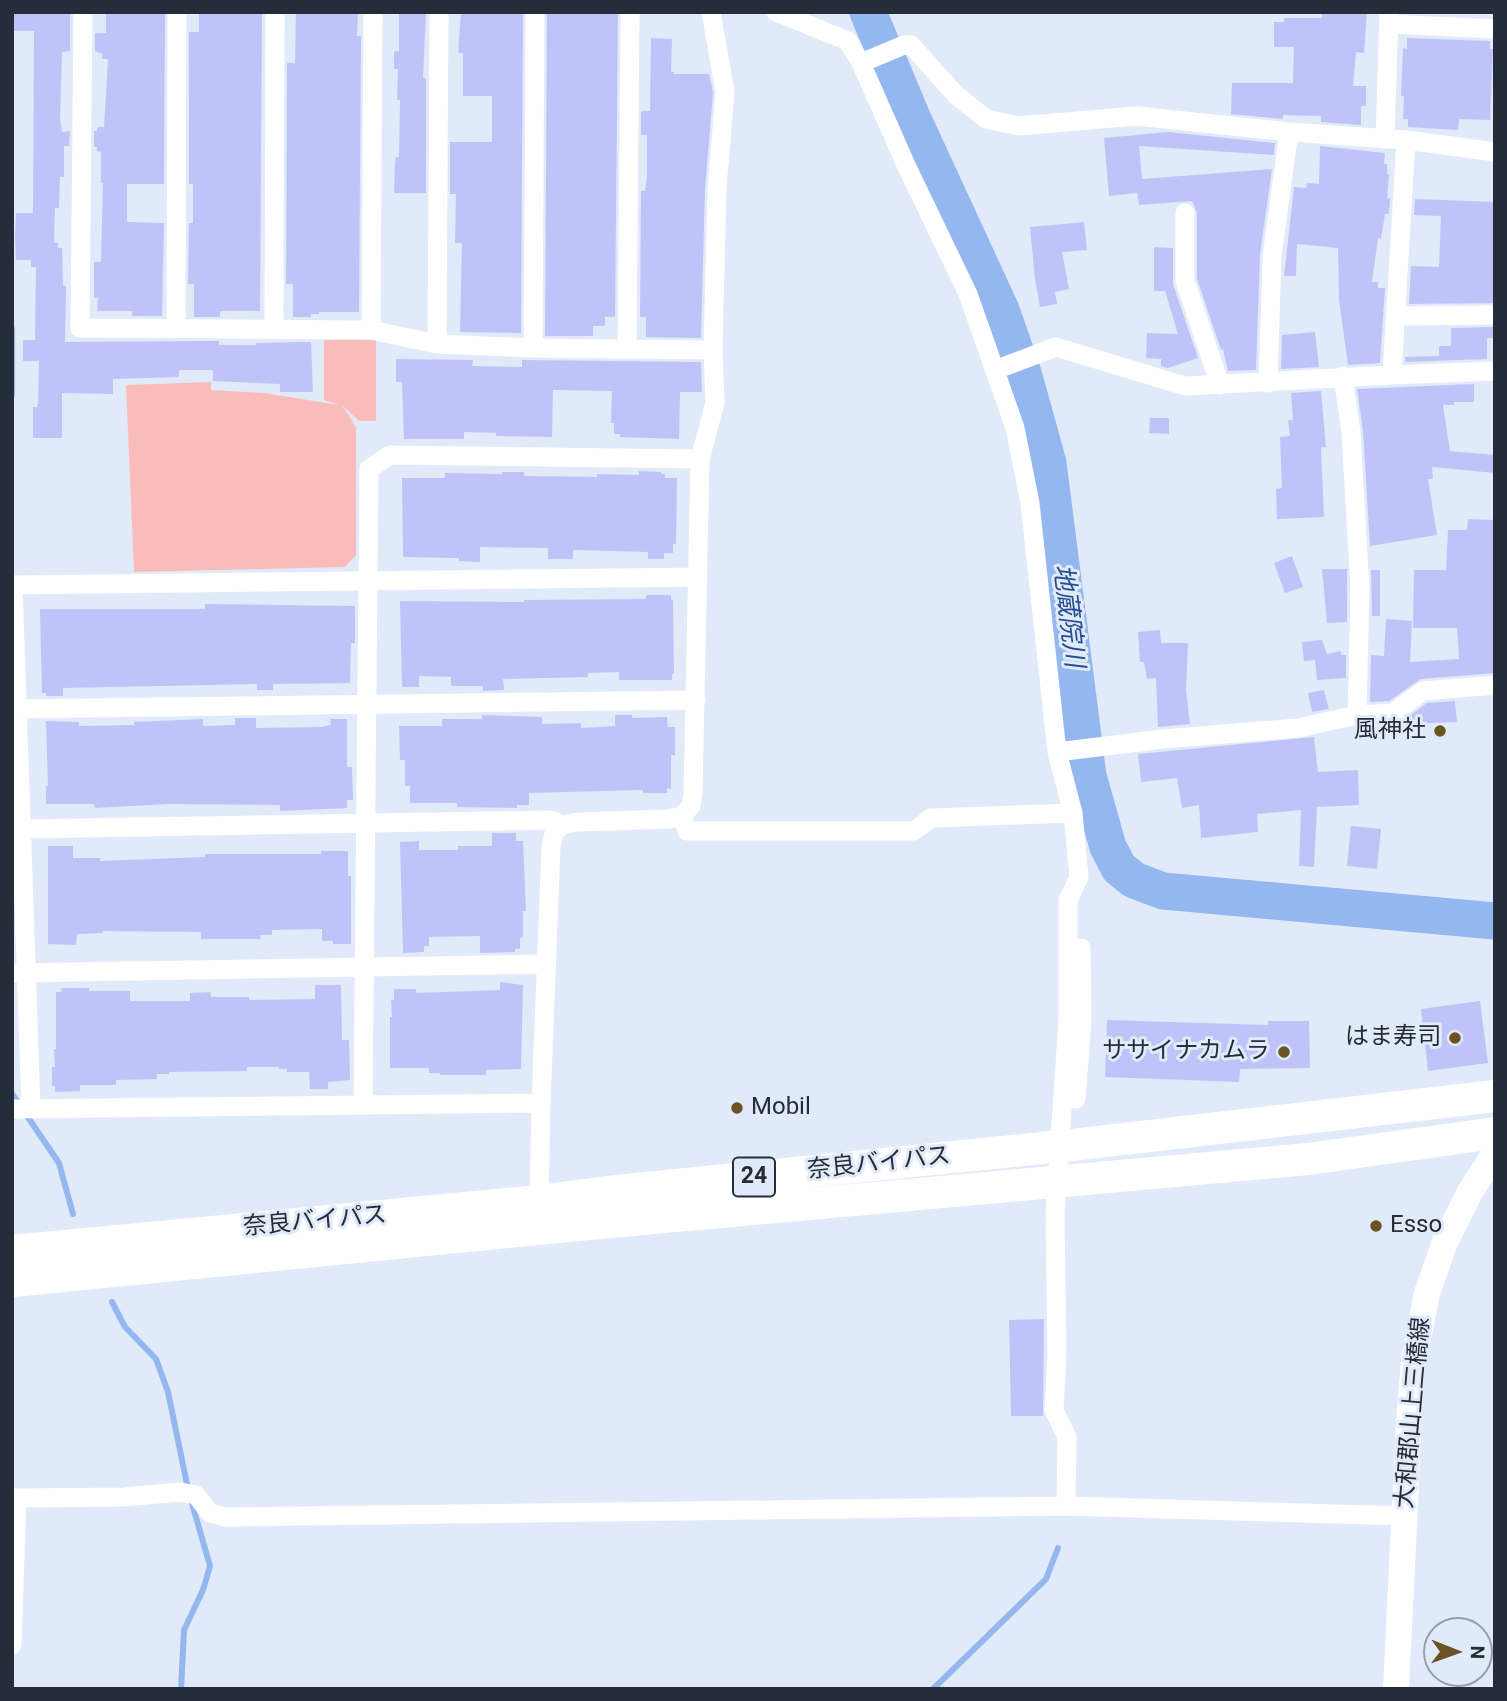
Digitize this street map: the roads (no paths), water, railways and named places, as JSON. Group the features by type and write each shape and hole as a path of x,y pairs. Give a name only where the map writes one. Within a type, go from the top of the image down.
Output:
{"highway":[{"name":"奈良バイパス","path":"12,1251 539,1201 1072,1145 1495,1096"},
{"name":"奈良バイパス","path":"12,1281 609,1222 1308,1159 1495,1133"}],"main road":[{"name":"大和郡山上三橋線","path":"1396,1689 1414,1359 1427,1293 1445,1242 1470,1192 1495,1153"}],"street":[{"path":"83,12 80,328 371,330 437,344 713,350"},
{"path":"176,328 177,12"},
{"path":"274,329 275,12"},
{"path":"371,330 373,12"},
{"path":"437,344 439,12"},
{"path":"533,348 535,12"},
{"path":"627,349 630,12"},
{"path":"21,829 551,820 562,825 669,819 682,816 691,806 694,793 700,459 715,403 713,350 717,188 725,92 711,12"},
{"path":"776,12 848,41 865,60 905,165 968,294 998,368 1015,428 1030,503 1062,751 1073,813 1079,877 1082,1020 1072,1145"},
{"path":"1385,139 1389,18 1495,29"},
{"path":"865,60 904,45 911,45 956,95 986,119 1019,126 1137,116 1289,132 1406,140 1495,152"},
{"path":"1268,383 1272,256 1289,132"},
{"path":"1392,375 1406,140"},
{"path":"1185,213 1185,281 1220,385"},
{"path":"1396,316 1495,315"},
{"path":"998,368 1056,347 1185,386 1268,383 1343,376 1495,371"},
{"path":"1343,376 1351,432 1360,589 1357,715"},
{"path":"363,1105 369,469 390,455 700,459"},
{"path":"541,1103 21,1108 17,853 21,829 14,709 13,585 698,577"},
{"path":"1062,751 1298,727 1357,715 1393,712 1423,691 1495,685"},
{"path":"14,709 696,700"},
{"path":"682,816 687,831 914,831 931,818 1073,813"},
{"path":"539,1201 551,847 554,834 562,825"},
{"path":"1066,1506 1067,1437 1054,1410 1057,1356 1055,1213 1068,1021 1068,900 1079,877"},
{"path":"19,973 546,964"},
{"path":"12,1645 15,1498 124,1497 188,1493 210,1513 225,1517 1066,1506 1404,1516"}],"waterway":[{"name":"地蔵院川","path":"868,12 911,115 1001,310 1023,373 1048,463 1088,776 1108,847 1119,868 1134,880 1163,891 1495,921"},
{"path":"12,329 12,395"},
{"path":"12,1094 19,1104"},
{"path":"25,1113 59,1163 73,1214"},
{"path":"112,1302 125,1327 156,1359 168,1392 188,1489"},
{"path":"181,1689 184,1630 203,1590 210,1566 191,1500"},
{"path":"933,1689 1046,1579 1058,1548"}],"place":[{"name":"風神社","path":"1440,731"},
{"name":"はま寿司","path":"1455,1038"},
{"name":"ササイナカムラ","path":"1284,1052"},
{"name":"Mobil","path":"737,1108"},
{"name":"Esso","path":"1376,1226"}]}
